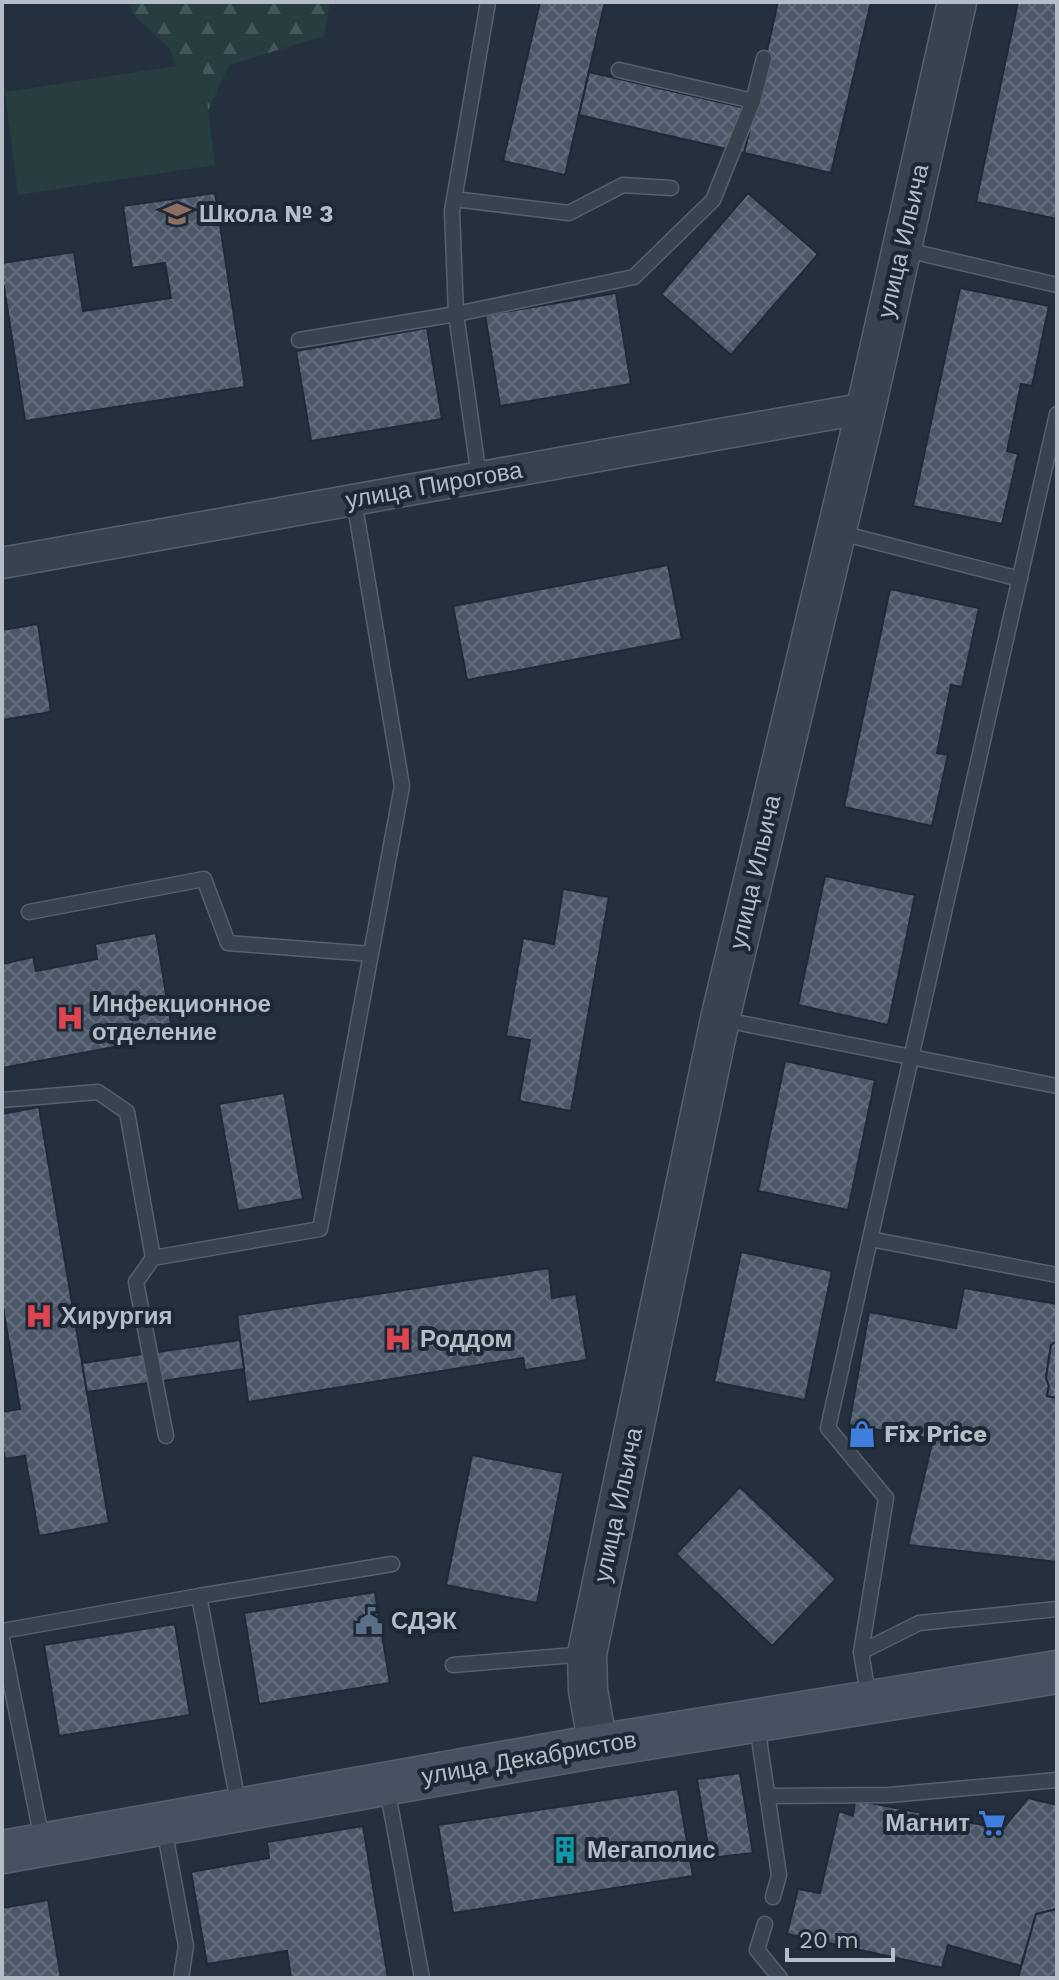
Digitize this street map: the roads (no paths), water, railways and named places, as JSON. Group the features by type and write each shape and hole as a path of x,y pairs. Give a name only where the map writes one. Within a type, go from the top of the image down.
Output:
{"main road":[{"name":"улица Декабристов","path":"2,1852 598,1746 1057,1672"}],"street":[{"name":"улица Ильича","path":"598,1746 588,1690 587,1654 720,1019 866,408 957,2"},
{"name":"улица Пирогова","path":"2,563 866,408"}],"lane":[{"path":"479,477 456,314 452,211 488,2"},
{"path":"299,340 456,314 634,277 713,200 753,101 764,58"},
{"path":"619,70 753,101"},
{"path":"454,199 569,213 623,185 671,188"},
{"path":"901,249 1057,285"},
{"path":"869,1700 861,1652 886,1498 828,1428 1057,414"},
{"path":"166,1436 136,1282 153,1258 320,1229 402,786 354,500"},
{"path":"837,532 1020,579"},
{"path":"29,912 204,879 228,943 371,954"},
{"path":"720,1019 1057,1086"},
{"path":"2,1100 98,1092 127,1112 153,1258"},
{"path":"870,1239 1057,1275"},
{"path":"2,1631 392,1564"},
{"path":"199,1596 240,1810"},
{"path":"861,1652 919,1623 1057,1609"},
{"path":"2,1639 43,1844"},
{"path":"453,1665 587,1654"},
{"path":"757,1720 779,1875 773,1897"},
{"path":"768,1796 889,1795 1057,1780"},
{"path":"386,1783 422,1978"},
{"path":"163,1823 186,1946 181,1978"},
{"path":"765,1924 757,1950 780,1978"}],"place":[{"name":"Школа № 3","path":"177,214"},
{"name":"Инфекционное отделение","path":"70,1018"},
{"name":"Хирургия","path":"39,1316"},
{"name":"Роддом","path":"398,1339"},
{"name":"Fix Price","path":"862,1434"},
{"name":"СДЭК","path":"369,1621"},
{"name":"Магнит","path":"992,1823"},
{"name":"Мегаполис","path":"565,1850"}]}
